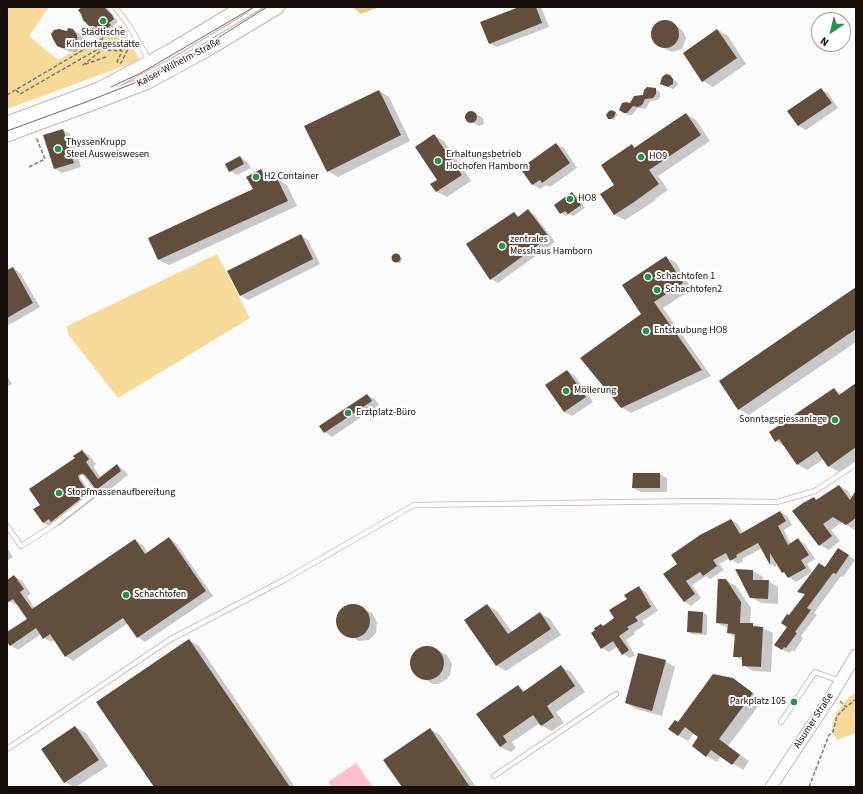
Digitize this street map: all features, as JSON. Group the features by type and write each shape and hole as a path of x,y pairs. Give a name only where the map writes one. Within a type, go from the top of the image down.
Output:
{"main road":[{"name":"Kaiser-Wilhelm-Straße","path":"7,123 99,89 150,62 243,7"},
{"name":"Kaiser-Wilhelm-Straße","path":"7,135 148,82 210,48 278,7"}],"street":[{"name":"Alsumer Straße","path":"771,787 832,695 856,655"}],"lane":[{"path":"114,7 128,24 150,62"},
{"path":"7,749 171,639 284,580 414,505 698,501 777,502 815,491 856,464"},
{"path":"7,526 21,546 51,527 92,495 92,491 82,477"},
{"path":"781,722 815,672 840,681"},
{"path":"494,776 616,694"}],"path":[{"path":"7,95 128,24"},
{"path":"16,90 20,94 108,44 116,46 122,51"},
{"path":"106,57 83,65 102,50 122,51"},
{"path":"122,51 117,62 121,63 127,50"},
{"path":"29,167 45,159 32,126"},
{"path":"832,695 846,707"},
{"path":"810,787 829,735 833,732 837,716 856,699"}],"shaded area":[{"path":"7,7 49,7 29,36 58,60 120,25 140,60 7,109"},
{"path":"353,7 380,7 360,14"},
{"path":"217,254 250,318 118,398 68,334 67,326"},
{"path":"856,692 856,733 837,740 831,731 835,714 848,698"},
{"path":"356,763 373,787 332,787 328,782"}],"building":[{"path":"82,7 104,7 114,19 109,23 111,25 104,31 102,29 98,31 95,27 92,29 83,20 78,10"},
{"path":"519,7 536,7 542,23 489,44 480,22"},
{"path":"665,20 675,24 679,34 675,44 665,48 655,44 651,34 655,24"},
{"path":"68,28 73,29 77,35 78,47 72,43 69,48 62,48 57,46 53,39 51,34 54,30 59,29 67,31"},
{"path":"717,29 737,58 702,82 683,53"},
{"path":"666,74 670,75 673,79 673,84 668,87 660,84 662,77"},
{"path":"647,87 656,88 656,94 653,98 645,99 642,105 638,107 633,106 627,113 619,110 622,103 630,103 634,96 643,95 644,90"},
{"path":"821,88 832,103 798,126 787,111"},
{"path":"379,90 401,135 327,172 304,126"},
{"path":"611,110 616,112 614,117 608,119 606,115"},
{"path":"471,111 475,113 477,117 475,121 471,123 467,121 465,117 467,113"},
{"name":"HO9","path":"686,113 701,135 649,170 659,184 614,215 600,194 614,185 601,165 632,144 634,148"},
{"name":"ThyssenKrupp Steel Ausweiswesen","path":"63,129 74,163 54,169 43,135"},
{"name":"Erhaltungsbetrieb Hochofen Hamborn","path":"434,134 462,175 436,192 430,184 437,180 415,147"},
{"path":"556,143 570,163 542,183 540,180 532,185 522,171 530,165 528,163"},
{"path":"240,156 244,164 229,172 225,164"},
{"path":"261,169 268,182 277,178 288,201 158,260 148,238 253,189 246,177"},
{"name":"HO8","path":"572,192 581,205 568,214 565,211 560,214 554,205"},
{"name":"zentrales Messhaus Hamborn","path":"528,209 549,237 490,280 466,244 514,212 518,217"},
{"path":"301,234 313,259 240,296 227,271"},
{"path":"396,253 401,258 396,263 391,258"},
{"name":"Entstaubung HO8","path":"666,256 683,283 654,302 702,370 621,408 580,358 641,314 622,285"},
{"path":"13,267 33,303 7,318 7,270"},
{"path":"856,287 856,329 738,410 719,381"},
{"name":"Möllerung","path":"567,370 586,397 564,412 545,385"},
{"name":"Sonntagsgiessanlage","path":"856,383 856,447 828,467 817,451 797,465 779,439 775,442 769,432 834,388 839,395"},
{"name":"Erztplatz-Büro","path":"367,394 372,401 324,433 319,426"},
{"name":"Stopfmassenaufbereitung","path":"82,450 89,459 86,462 98,479 117,464 121,471 96,490 85,475 80,474 78,476 79,479 88,493 51,522 49,519 43,523 33,509 40,505 29,489 75,458 73,456"},
{"path":"633,473 660,473 660,488 632,488"},
{"path":"839,485 850,500 856,490 856,518 846,525 833,517 823,524 832,536 819,546 792,511 814,497 816,500"},
{"path":"780,511 786,521 778,526 788,545 798,538 809,555 801,560 806,568 788,578 784,572 782,573 770,553 770,565 758,543 736,555 737,557 730,561 726,553 713,560 717,566 703,576 700,572 686,581 695,594 684,602 663,574 677,564 671,555 700,535 731,519 740,534"},
{"name":"Schachtofen","path":"169,537 206,591 137,638 123,618 65,657 50,634 43,639 36,628 10,646 7,642 7,632 27,619 13,599 7,603 7,580 14,575 24,589 20,592 32,609 135,539 145,554"},
{"path":"838,548 849,555 836,574 833,573 807,608 811,610 795,632 797,633 786,648 784,647 782,650 774,645 787,627 781,623 805,594 797,592 819,563 825,567"},
{"path":"735,569 753,570 753,580 769,580 768,599 750,598"},
{"path":"718,579 726,579 741,602 740,623 753,623 753,626 763,627 761,667 742,666 742,657 733,657 735,634 727,633 728,624 716,623"},
{"path":"639,586 651,607 635,617 638,621 627,627 629,629 619,636 629,650 622,655 613,641 601,649 591,633 595,630 594,628 601,624 603,626 614,618 609,610 627,599 624,595"},
{"path":"350,604 356,604 365,609 369,615 369,627 365,633 356,638 350,638 341,633 336,624 336,618 341,609"},
{"path":"487,604 508,634 540,612 551,629 496,666 464,620"},
{"path":"688,611 703,612 702,633 687,632"},
{"path":"189,639 290,787 154,787 96,702"},
{"path":"430,646 437,648 442,653 444,663 442,673 437,678 424,680 417,678 412,673 410,660 412,653 417,648"},
{"path":"638,653 666,660 652,711 625,703"},
{"path":"561,665 575,686 547,706 554,717 541,726 533,715 503,736 507,742 500,747 476,714 518,685 523,692"},
{"path":"713,674 733,678 753,693 719,739 740,755 732,765 711,750 706,757 692,746 698,737 685,727 678,736 668,729 675,720 678,722"},
{"path":"75,726 99,760 64,783 41,749"},
{"path":"430,728 470,787 402,787 383,760"}],"tram line":[{"path":"111,87 141,73 254,7"},
{"path":"7,131 147,78 205,46 267,7"}],"place":[{"name":"Städtische Kindertagesstätte","path":"103,21"},
{"name":"ThyssenKrupp Steel Ausweiswesen","path":"58,149"},
{"name":"HO9","path":"641,157"},
{"name":"Erhaltungsbetrieb Hochofen Hamborn","path":"438,161"},
{"name":"H2 Container","path":"256,177"},
{"name":"HO8","path":"570,199"},
{"name":"zentrales Messhaus Hamborn","path":"502,246"},
{"name":"Schachtofen 1","path":"648,277"},
{"name":"Schachtofen2","path":"657,290"},
{"name":"Entstaubung HO8","path":"646,331"},
{"name":"Möllerung","path":"566,391"},
{"name":"Erztplatz-Büro","path":"348,413"},
{"name":"Sonntagsgiessanlage","path":"835,420"},
{"name":"Stopfmassenaufbereitung","path":"59,493"},
{"name":"Schachtofen","path":"126,595"},
{"name":"Parkplatz 105","path":"794,702"}]}
